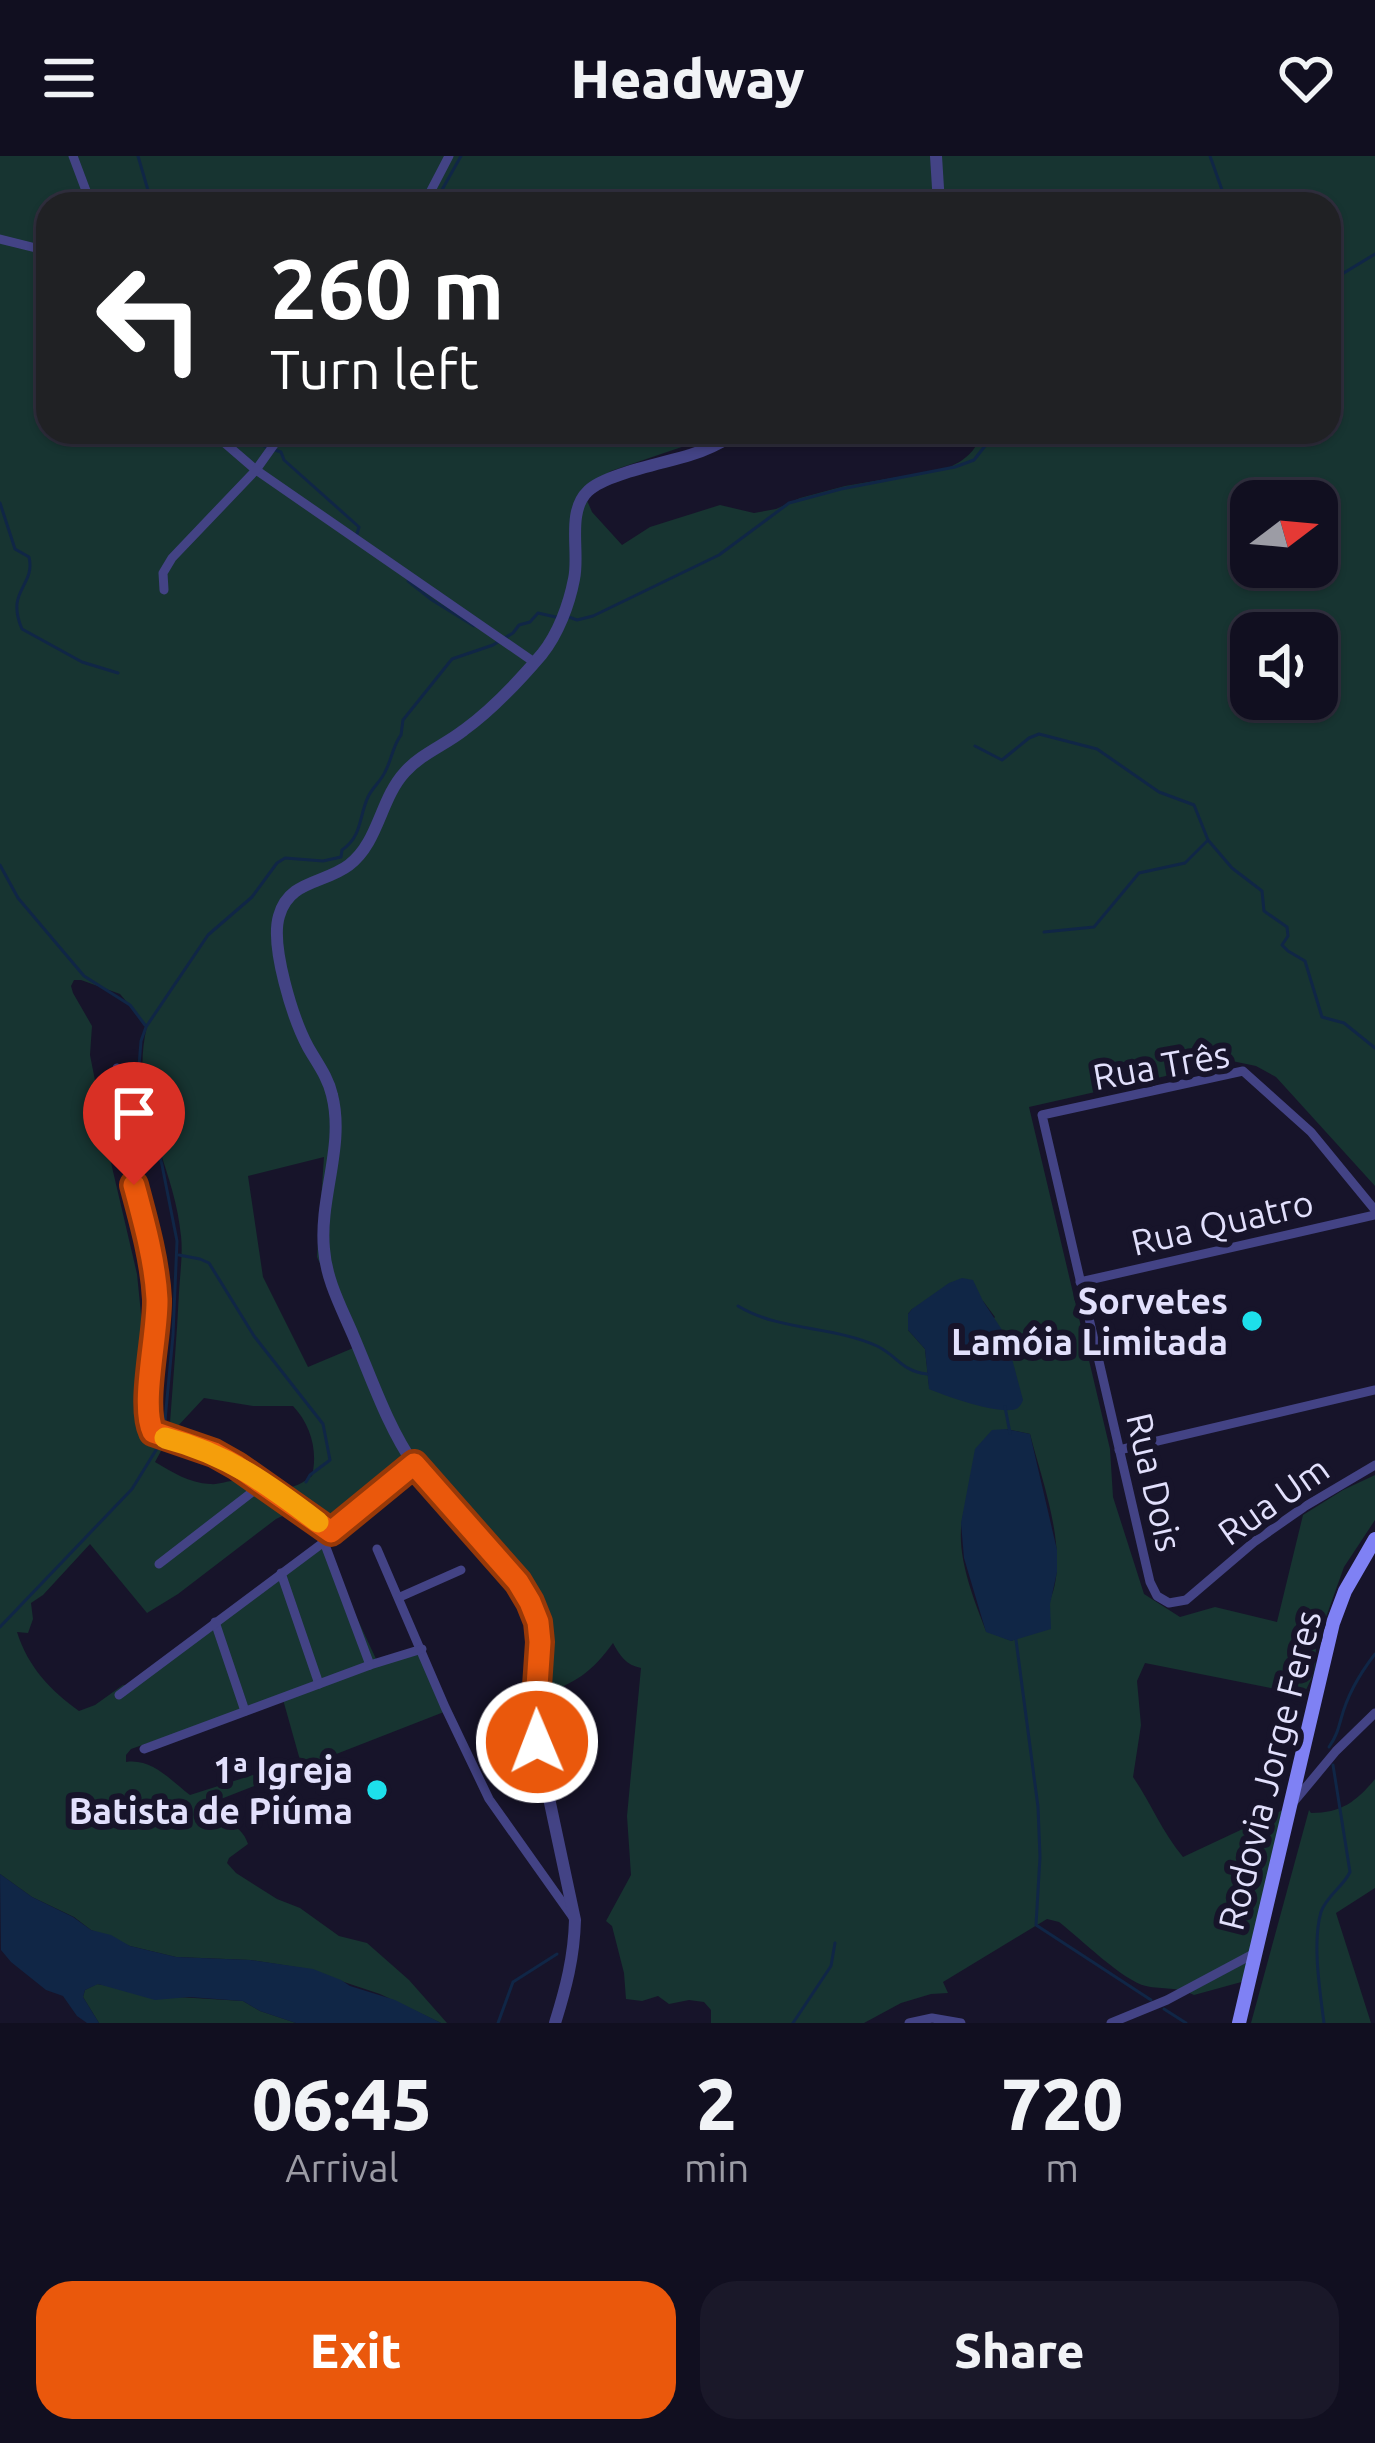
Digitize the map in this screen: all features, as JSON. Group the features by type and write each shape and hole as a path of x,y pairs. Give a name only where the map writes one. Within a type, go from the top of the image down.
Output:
{"main road":[{"name":"Rodovia Jorge Feres","path":"1239,2023 1334,1623 1345,1591 1375,1539"}],"street":[{"path":"73,156 86,192"},
{"path":"430,192 448,156"},
{"path":"936,156 938,192"},
{"path":"0,239 36,247"},
{"path":"226,444 256,470 534,662"},
{"path":"164,590 164,573 172,558 256,470 274,444"},
{"path":"555,2023 569,1980 575,1920 537,1742 538,1622 518,1582 414,1464 348,1323 324,1254 336,1113 323,1071 296,1022 276,924 292,892 349,865 359,854 402,774 466,729 548,646 567,605 577,557 577,515 586,492 608,480 716,444"},
{"path":"117,1068 115,1125 140,1208 157,1302 150,1427 158,1436 214,1453 264,1483 328,1537 370,1665"},
{"name":"Rua Três","path":"1042,1115 1243,1071 1311,1132 1375,1212"},
{"name":"Rua Dois","path":"1042,1115 1150,1582"},
{"name":"Rua Quatro","path":"1080,1282 1375,1212"},
{"path":"1119,1450 1375,1390"},
{"path":"119,1695 328,1537 414,1464"},
{"name":"Rua Um","path":"1150,1582 1161,1600 1186,1600 1254,1542 1375,1466"},
{"path":"159,1564 264,1483"},
{"path":"376,1549 489,1799 575,1920"},
{"path":"400,1597 461,1570"},
{"path":"281,1573 320,1684"},
{"path":"215,1622 245,1711"},
{"path":"144,1748 422,1648"},
{"path":"1289,1809 1336,1751 1375,1713"},
{"path":"1111,2023 1167,2000 1255,1953"},
{"path":"910,2023 932,2018 961,2023"}],"green space":[{"path":"0,156 1375,156 1375,1186 1276,1077 1256,1066 1232,1061 1029,1107 1110,1449 1113,1497 1144,1594 1180,1617 1215,1607 1277,1622 1303,1515 1375,1475 1375,1520 1344,1567 1305,1692 1145,1663 1137,1681 1141,1725 1133,1777 1183,1857 1283,1810 1245,1981 1194,1995 1146,1986 1114,1968 1059,1922 1047,1919 943,1982 948,1993 901,2003 864,2023 711,2023 711,2010 704,2002 669,2004 658,1996 626,1999 612,1926 606,1921 631,1875 627,1816 641,1668 624,1659 613,1643 582,1676 541,1694 549,1647 535,1598 500,1548 420,1465 329,1530 297,1514 276,1519 147,1613 90,1544 31,1603 28,1633 17,1632 41,1677 79,1711 123,1685 132,1686 324,1547 376,1659 426,1653 449,1710 198,1808 245,1836 248,1844 227,1863 236,1873 339,1936 367,1943 447,2023 302,1968 176,1957 130,1946 91,1930 32,1897 0,1874","holes":["74,980 120,994 147,1026 143,1082 182,1243 170,1423 176,1428 204,1398 293,1406 309,1430 314,1467 312,1476 292,1487 195,1482 155,1462 166,1442 142,1436 145,1354 137,1274 90,1055 92,1026 73,993","324,1157 317,1257 358,1346 308,1367 263,1277 248,1176","983,1301 995,1317 929,1386 925,1349 908,1330 908,1314 912,1309","1006,1429 1030,1434 1047,1495 1057,1561 1050,1600 1012,1641 986,1631 965,1570 962,1523 979,1478","282,1696 300,1760 190,1795 152,1767 126,1762 131,1749"]},
{"path":"1375,1779 1375,1888 1336,1913 1371,2023 1251,2023 1309,1810 1339,1808"},
{"path":"97,1984 243,2001 296,2023 99,2023 83,1997 85,1990"}],"water":[{"path":"962,1278 973,1280 1006,1336 1023,1400 1018,1408 988,1408 929,1389 925,1349 908,1330 908,1314"},
{"path":"992,1430 1030,1434 1057,1550 1051,1629 1011,1641 986,1632 964,1558 961,1523 975,1449"},
{"path":"0,1874 91,1930 130,1946 176,1957 313,1969 441,2023 296,2023 243,2001 155,2000 98,1984 85,1990 83,1997 99,2023 87,2023 63,1996 46,1990 1,1950"}],"waterway":[{"path":"138,156 148,192"},
{"path":"441,192 461,156"},
{"path":"1210,156 1223,192"},
{"path":"1341,275 1375,254"},
{"path":"260,444 266,447"},
{"path":"569,617 593,616 719,555 789,503 955,467 974,460 987,444"},
{"path":"275,450 359,527 357,534"},
{"path":"0,503 15,549 29,557 17,605 22,629 82,662 118,673"},
{"path":"408,581 474,626"},
{"path":"0,1627 132,1489 164,1431 177,1241 138,1078 146,1027 208,935 252,897 277,863 285,858 323,861 341,857 387,767 403,720 452,659 493,645 538,613 560,618"},
{"path":"975,746 1002,760 1039,734 1097,749 1159,792 1194,805 1208,840 1232,868 1262,891 1264,911 1287,927 1282,945 1305,961 1322,1017 1344,1023 1375,1048"},
{"path":"1044,932 1094,927 1139,873 1185,863 1207,841"},
{"path":"0,865 18,898 84,976 130,1005 145,1025"},
{"path":"179,1255 209,1263 254,1336 323,1424 330,1460 306,1482"},
{"path":"738,1306 771,1320 860,1340 911,1370 927,1374"},
{"path":"1005,1407 1010,1433"},
{"path":"1016,1640 1038,1807 1036,1925 1151,2000"},
{"path":"1329,1747 1351,1693 1375,1654"},
{"path":"1324,2023 1318,1924 1324,1906 1350,1872 1333,1765"},
{"path":"793,2023 831,1966 835,1943"},
{"path":"498,2023 513,1982 557,1954"},
{"path":"1164,2009 1186,2023"}],"slow traffic":[{"path":"165,1438 214,1453 318,1522"}],"place":[{"name":"Sorvetes Lamóia Limitada","path":"1252,1321"},
{"name":"1ª Igreja Batista de Piúma","path":"377,1790"}],"route":[{"path":"134,1185 157,1302 148,1411 153,1432 214,1453 331,1532 414,1464 518,1582 530,1602 540,1642 537,1742"}]}
